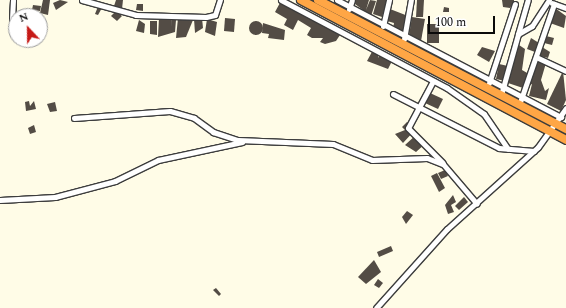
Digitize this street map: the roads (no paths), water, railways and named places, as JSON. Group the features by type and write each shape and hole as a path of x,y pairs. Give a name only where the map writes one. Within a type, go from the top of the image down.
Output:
{"highway":[{"path":"300,0 566,140"},
{"path":"318,0 382,33 404,40 521,100 559,120 566,129"}],"street":[{"path":"82,0 130,15 206,17 215,15 220,0"},
{"path":"280,0 433,81 484,114 508,149"},
{"path":"337,0 384,24 404,40 411,0"},
{"path":"347,15 352,0"},
{"path":"382,33 389,0"},
{"path":"503,92 528,0"},
{"path":"518,34 532,26 549,1 566,8"},
{"path":"488,84 514,4"},
{"path":"521,100 554,4"},
{"path":"536,57 566,71"},
{"path":"433,81 409,129 443,164 477,204"},
{"path":"393,94 419,108 508,149 534,151"},
{"path":"376,308 447,229 477,204 534,151 551,132 566,108"},
{"path":"74,118 170,111 194,118 222,135 245,141 333,144 372,160 413,156 443,164"},
{"path":"0,200 55,198 115,181 158,160 245,141"}]}
